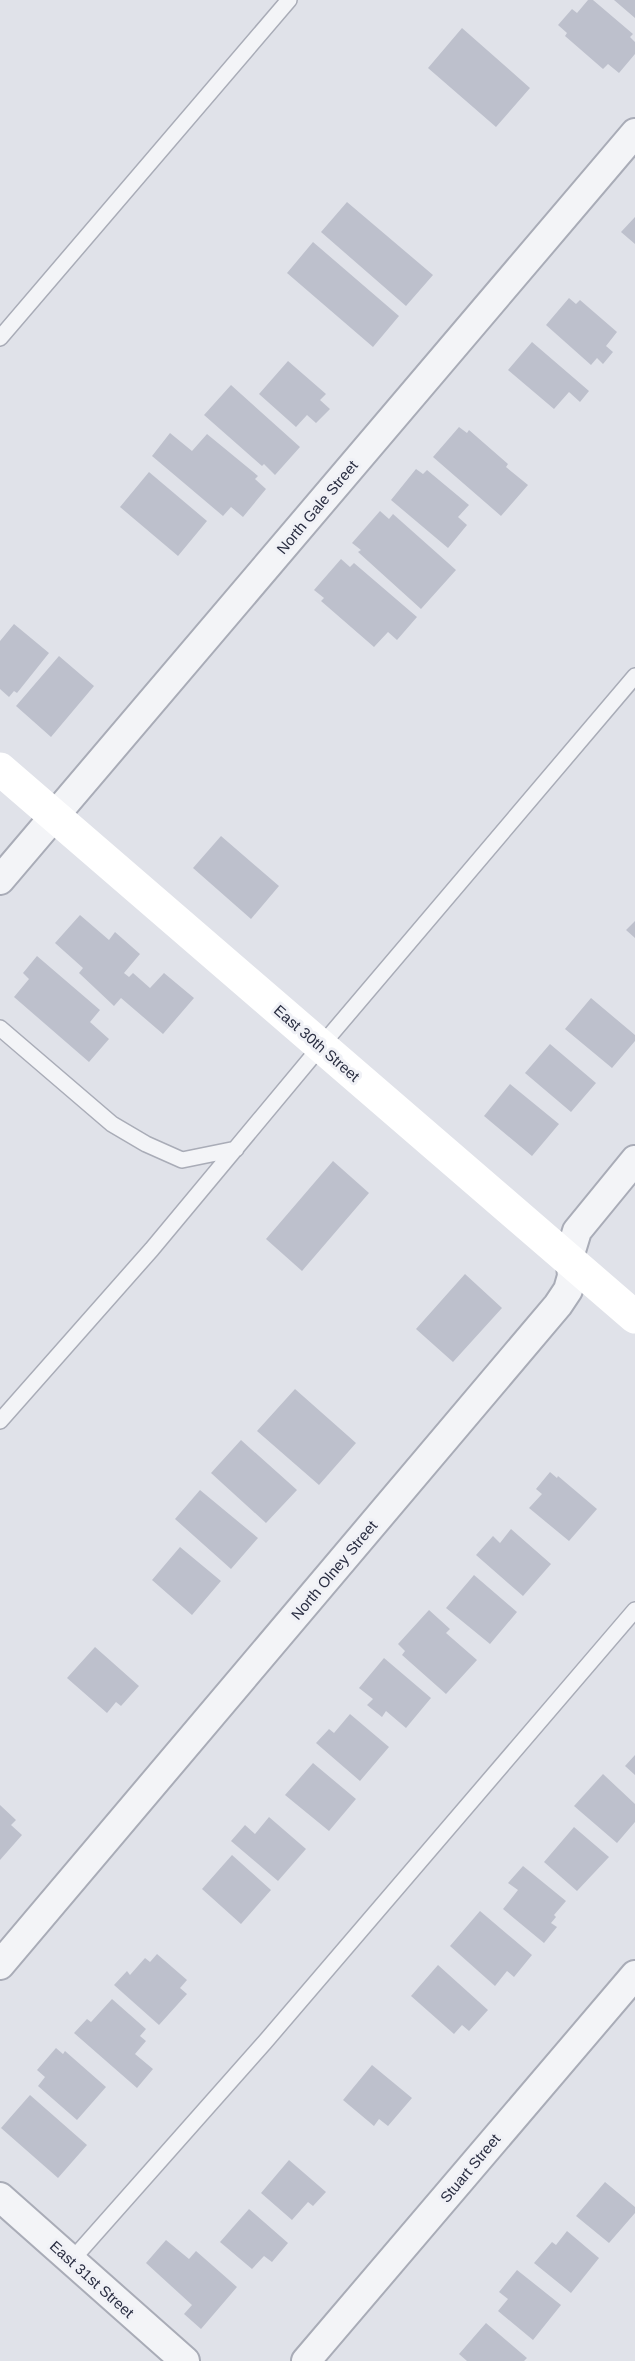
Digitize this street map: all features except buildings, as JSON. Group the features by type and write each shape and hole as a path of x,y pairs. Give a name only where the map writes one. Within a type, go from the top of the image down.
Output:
{"main road":[{"name":"East 30th Street","path":"0,769 635,1317"}],"street":[{"name":"North Gale Street","path":"0,880 635,133"},
{"name":"North Olney Street","path":"0,1965 558,1305 568,1290 572,1276 570,1254 573,1239 581,1223 635,1160"},
{"name":"Stuart Street","path":"306,2361 635,1975"},
{"name":"East 31st Street","path":"0,2198 185,2361"}],"lane":[{"path":"0,338 289,0"},
{"path":"0,1421 145,1258 635,675"},
{"path":"0,1028 112,1124 146,1144 182,1160 236,1149"},
{"path":"71,2261 265,2042 635,1610"}]}
